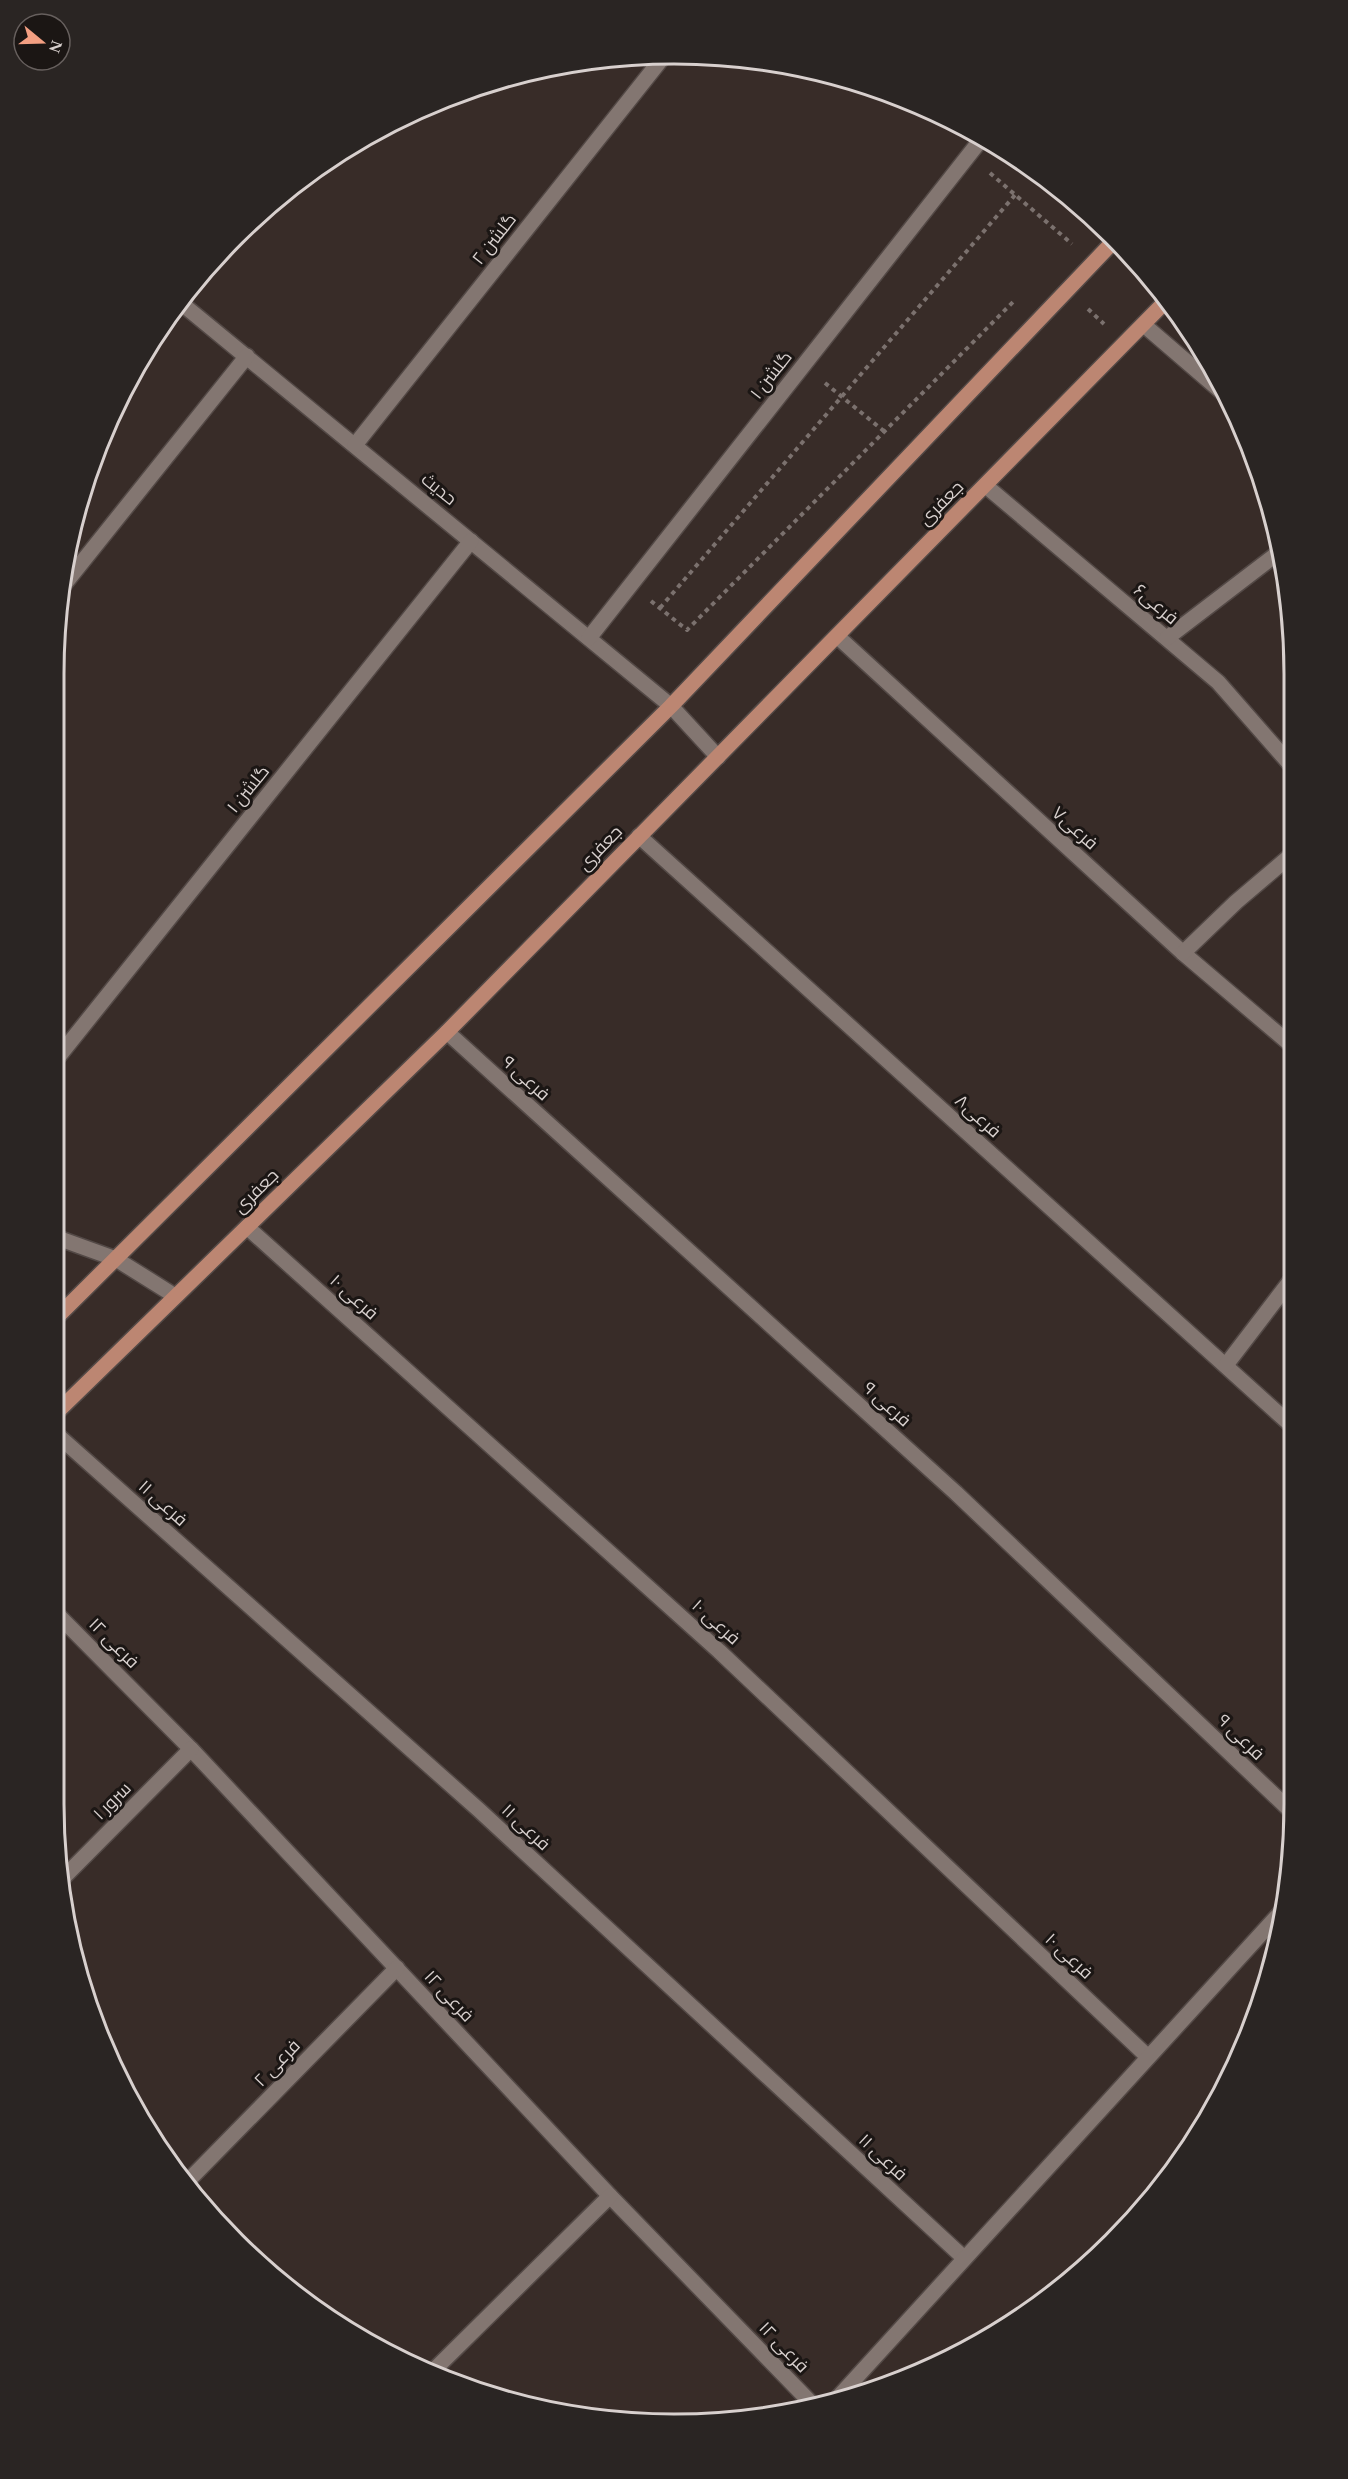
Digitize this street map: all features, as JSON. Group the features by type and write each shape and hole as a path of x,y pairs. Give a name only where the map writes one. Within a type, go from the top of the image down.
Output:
{"main road":[{"path":"64,1310 671,706 1108,247"},
{"name":"جعفری","path":"64,1405 447,1032 1161,307"}],"street":[{"name":"گلشن ۲","path":"355,445 657,65"},
{"name":"گلشن ۱","path":"589,638 976,145"},
{"name":"حدیث","path":"187,308 671,706 718,757"},
{"path":"1144,325 1208,380"},
{"path":"73,573 247,356"},
{"name":"فرعی۶","path":"986,486 1218,682 1284,757"},
{"name":"گلشن ۱","path":"64,1050 471,541"},
{"path":"1167,638 1272,557"},
{"name":"فرعی۷","path":"837,636 1183,953 1284,1039"},
{"name":"فرعی۸","path":"639,836 1284,1419"},
{"path":"1183,953 1236,902 1284,861"},
{"name":"فرعی ۹","path":"447,1032 956,1493 1284,1804"},
{"name":"فرعی ۱۰","path":"247,1227 719,1651 1148,2057"},
{"path":"64,1240 116,1259 175,1296"},
{"path":"1226,1365 1284,1289"},
{"name":"فرعی ۱۱","path":"64,1441 479,1809 964,2258"},
{"name":"فرعی ۱۲","path":"64,1621 191,1749 610,2196 808,2400"},
{"name":"سرور ۱","path":"69,1872 191,1749"},
{"path":"845,2390 1272,1921"},
{"name":"فرعی ۲","path":"191,2178 397,1968"},
{"path":"438,2367 610,2196"}],"path":[{"path":"968,155 1072,243 1064,252"},
{"path":"660,608 1016,195"},
{"path":"1068,289 1125,344"},
{"path":"631,585 687,630 1015,301"},
{"path":"803,365 885,432"}]}
